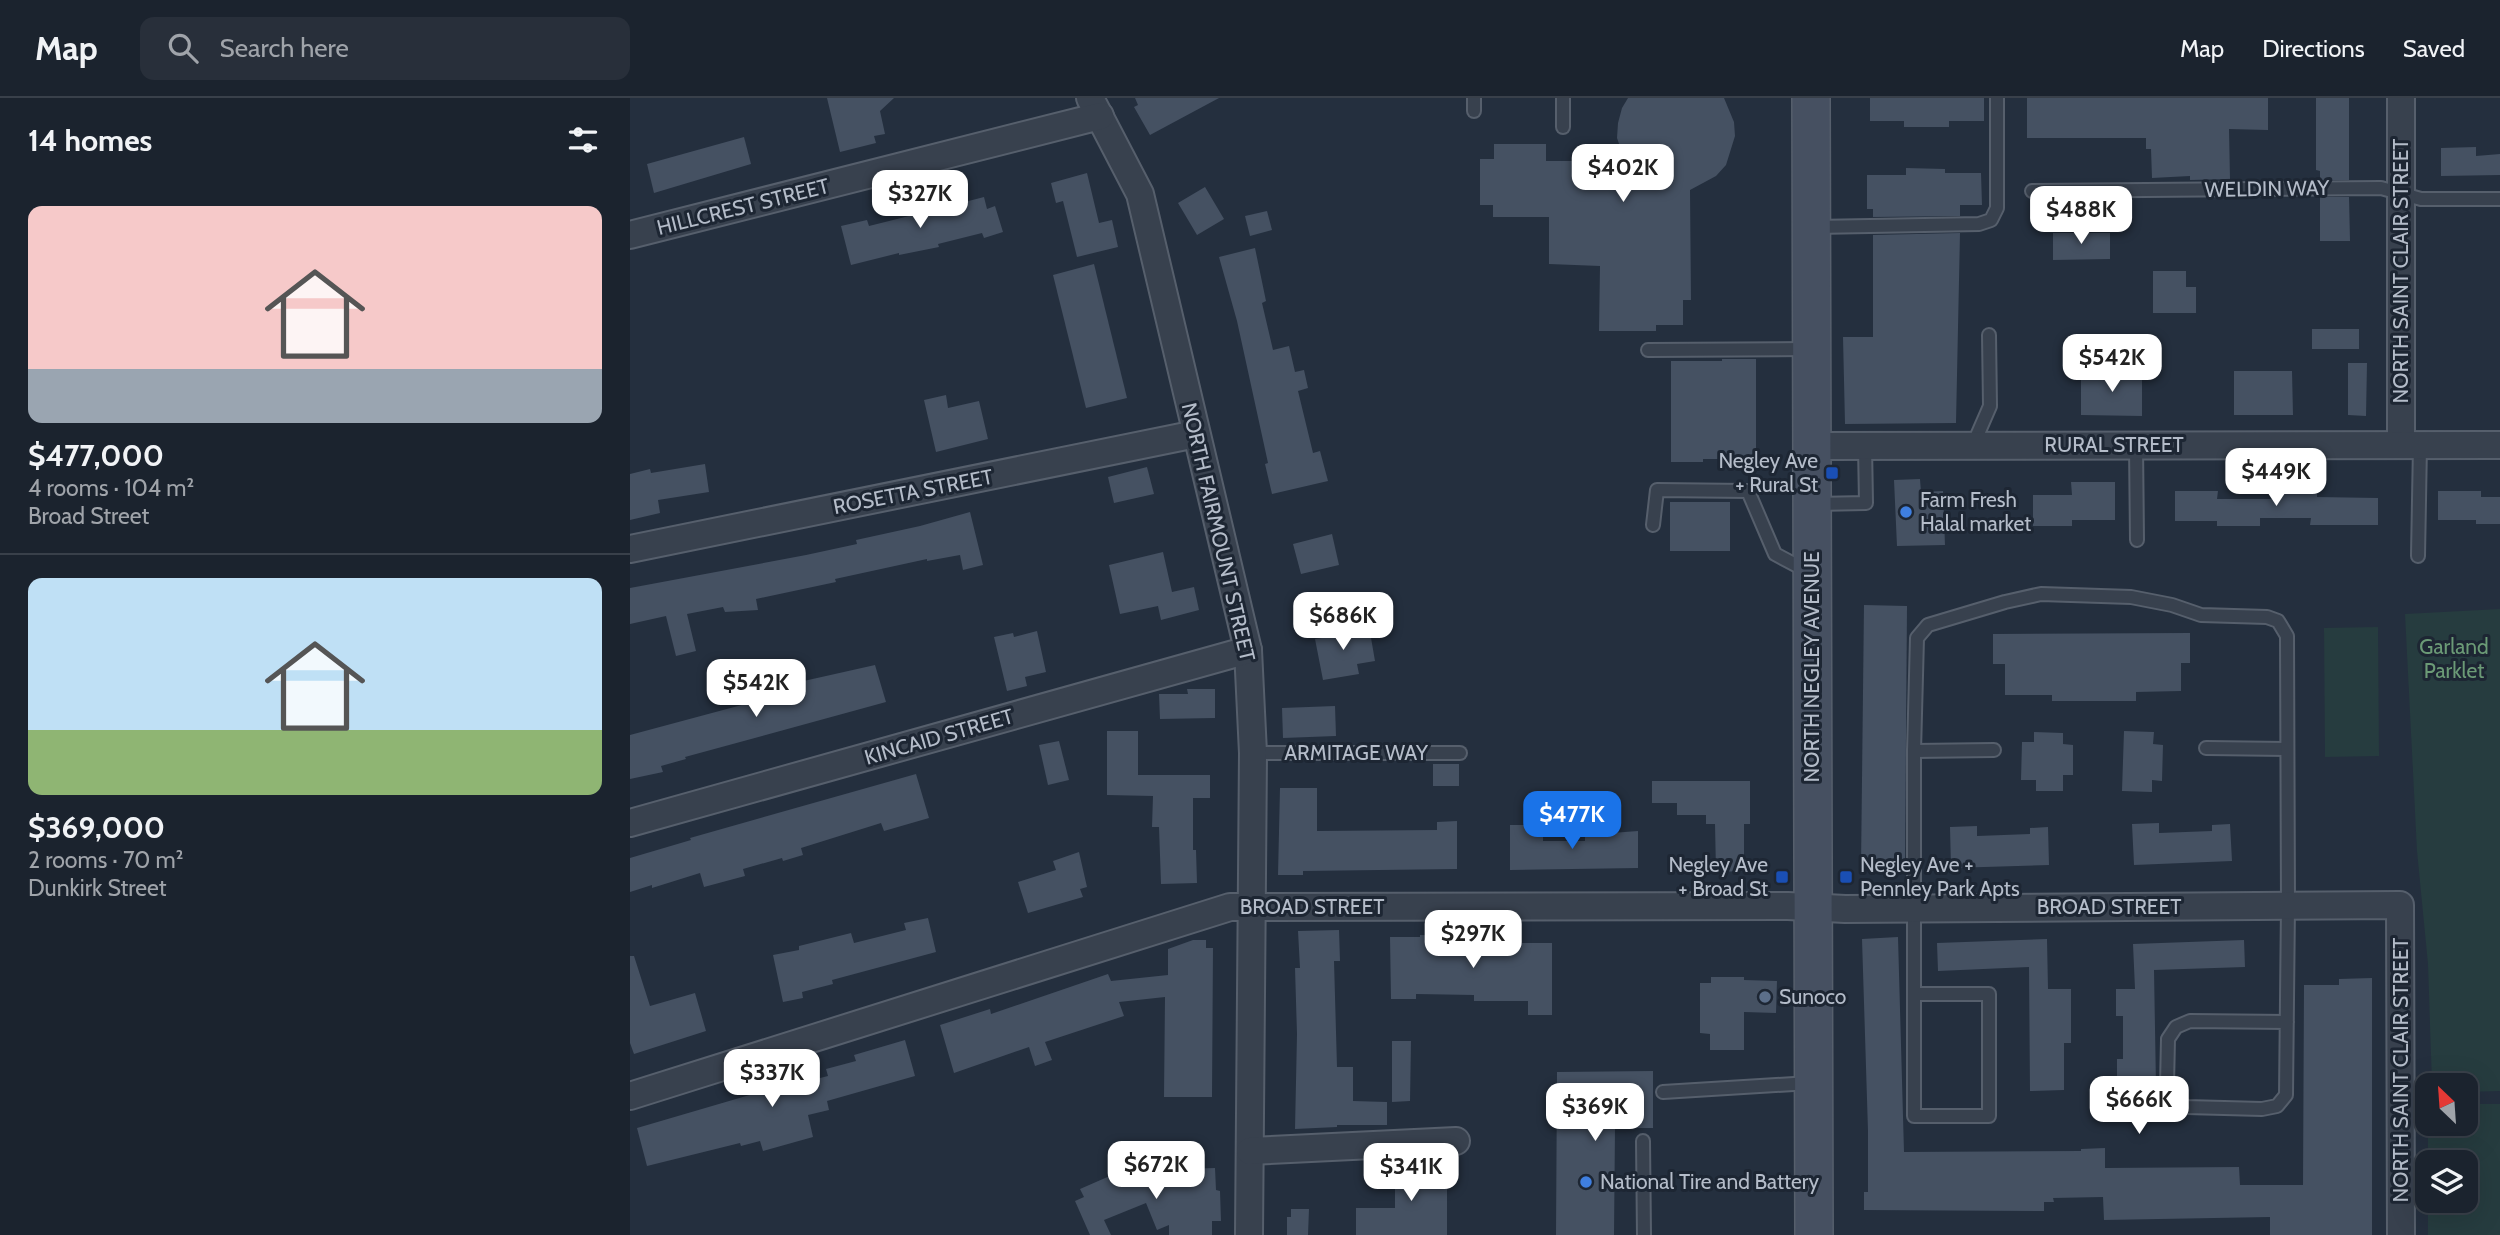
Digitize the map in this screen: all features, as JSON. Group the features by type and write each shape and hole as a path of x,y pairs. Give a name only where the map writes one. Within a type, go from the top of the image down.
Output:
{"main road":[{"name":"NORTH NEGLEY AVENUE","path":"1811,98 1814,1235"}],"street":[{"name":"NORTH SAINT CLAIR STREET","path":"2401,98 2401,194 2410,445"},
{"name":"HILLCREST STREET","path":"630,235 1095,107"},
{"name":"NORTH FAIRMOUNT STREET","path":"1095,107 1140,194 1248,650 1253,753 1249,1235"},
{"name":"ROSETTA STREET","path":"630,549 1196,434"},
{"name":"RURAL STREET","path":"1812,446 2500,446"},
{"name":"KINCAID STREET","path":"630,823 1248,650"},
{"name":"NORTH SAINT CLAIR STREET","path":"2400,905 2401,1235"},
{"name":"BROAD STREET","path":"630,1096 1230,907 1788,906 1813,909 2400,905"},
{"path":"1250,1151 1456,1141"}],"lane":[{"path":"1563,98 1563,127"},
{"path":"1812,227 1979,225 1991,220 1997,208 1997,98"},
{"name":"WELDIN WAY","path":"2032,191 2381,188 2421,199 2500,199"},
{"path":"1973,446 1990,406 1989,335"},
{"path":"1648,350 1812,349"},
{"path":"2136,445 2137,540"},
{"path":"2410,445 2418,556"},
{"path":"1812,504 1866,503 1865,446"},
{"path":"1653,525 1657,489 1748,491 1775,554 1812,573"},
{"path":"1915,995 1989,994 1989,1116 1914,1116 1914,751 1917,638 1928,625 2042,594 2131,597 2172,605 2201,615 2267,617 2278,621 2287,636 2288,905 2287,1022 2286,1095 2277,1106 2262,1109 2186,1107 2174,1098 2167,1085 2168,1039 2176,1027 2190,1021 2287,1022"},
{"path":"2206,748 2287,749"},
{"path":"1914,751 1994,750"},
{"name":"ARMITAGE WAY","path":"1253,753 1460,753"},
{"path":"1663,1092 1814,1083"},
{"path":"1643,1141 1644,1235"}],"green space":[{"name":"Garland Parklet","path":"2500,609 2500,1091 2478,1092 2478,1073 2432,1073 2428,964 2417,851 2405,614"},
{"path":"2378,627 2379,756 2325,757 2324,628"},
{"path":"2478,1104 2500,1104 2500,1235 2428,1235 2428,1213 2478,1213 2478,1150 2428,1150 2428,1136 2478,1136"}],"building":[{"path":"827,98 894,98 880,111 885,134 874,136 876,143 840,152"},
{"path":"1135,98 1219,98 1150,135 1134,107 1138,105"},
{"path":"1628,98 1724,98 1734,122 1735,136 1726,165 1716,176 1690,190 1691,300 1683,300 1683,325 1656,325 1656,331 1599,331 1600,266 1549,264 1549,217 1493,217 1493,205 1480,205 1480,159 1494,159 1494,144 1546,144 1546,161 1625,161 1617,138 1622,108"},
{"path":"1870,98 1984,98 1984,121 1949,121 1949,127 1904,127 1904,121 1870,121"},
{"path":"2027,98 2268,98 2268,130 2229,129 2230,179 2190,180 2190,176 2152,178 2151,149 2146,149 2146,138 2027,138"},
{"path":"2316,98 2349,98 2349,180 2320,180 2320,171 2316,170"},
{"path":"744,137 751,164 654,193 647,164"},
{"path":"2476,147 2476,156 2500,154 2500,175 2441,176 2441,148"},
{"path":"1906,168 1945,169 1945,173 1981,173 1982,205 1960,205 1960,216 1873,217 1873,209 1867,209 1867,175 1906,175"},
{"path":"1087,173 1099,223 1112,220 1118,247 1077,257 1063,201 1056,203 1051,183"},
{"path":"1205,187 1224,219 1197,235 1178,203"},
{"path":"984,197 987,209 995,206 1003,232 984,238 982,233 938,244 939,247 899,253 851,265 841,226 867,220 869,226 913,215 911,207 928,203 930,211"},
{"path":"2320,197 2349,197 2350,241 2320,241"},
{"path":"1267,211 1272,230 1250,236 1245,216"},
{"path":"1960,233 1956,423 1845,424 1843,337 1873,337 1873,235"},
{"path":"2053,233 2110,233 2110,259 2053,260"},
{"path":"1255,248 1266,301 1262,303 1273,350 1289,346 1295,372 1304,370 1308,388 1298,391 1313,453 1320,451 1328,481 1272,494 1265,464 1268,463 1237,321 1219,257"},
{"path":"1094,264 1127,398 1086,408 1053,275"},
{"path":"2153,271 2186,271 2186,287 2196,287 2196,313 2153,313"},
{"path":"2312,329 2359,329 2359,349 2312,349"},
{"path":"1756,359 1756,459 1671,462 1671,361"},
{"path":"2348,363 2367,363 2366,416 2348,415"},
{"path":"2081,371 2142,372 2142,416 2081,415"},
{"path":"2234,371 2292,371 2293,415 2234,415"},
{"path":"946,395 948,408 979,401 988,439 936,452 924,400"},
{"path":"705,464 709,492 658,500 660,513 630,520 630,474 650,469 651,473"},
{"path":"1147,467 1154,494 1114,503 1108,477"},
{"path":"1920,479 1921,492 1943,491 1945,545 1897,546 1894,480"},
{"path":"2071,482 2115,482 2115,520 2072,520 2072,526 2033,526 2033,495 2072,495"},
{"path":"2274,487 2317,488 2317,497 2378,498 2378,525 2310,525 2311,518 2260,518 2260,526 2217,526 2217,521 2175,521 2175,491 2218,491 2217,499 2274,499"},
{"path":"2438,491 2481,491 2481,497 2500,497 2500,524 2476,524 2476,520 2438,520"},
{"path":"1670,502 1730,502 1730,551 1670,551"},
{"path":"970,512 983,565 963,570 960,555 927,559 756,599 758,610 725,612 723,607 687,614 696,651 676,656 666,616 630,624 630,588 857,544 856,540"},
{"path":"1332,534 1339,565 1301,574 1293,544"},
{"path":"1163,552 1172,592 1194,587 1199,610 1161,620 1158,606 1120,614 1109,565"},
{"path":"1864,605 1907,606 1905,868 1861,867"},
{"path":"1349,623 1352,636 1370,632 1375,661 1357,664 1359,674 1323,680 1315,639 1329,637 1328,626"},
{"path":"1037,631 1046,672 1025,677 1027,686 1007,691 994,637 1013,633 1014,637"},
{"path":"2190,633 2190,663 2181,663 2181,691 2136,692 2136,701 2052,701 2052,695 2005,695 2005,664 1993,664 1993,634"},
{"path":"875,665 886,702 685,757 686,759 661,766 663,772 630,779 630,735 779,695 777,687"},
{"path":"1187,689 1215,689 1215,718 1160,719 1159,694 1188,694"},
{"path":"1335,706 1336,736 1283,738 1282,708"},
{"path":"1107,731 1138,731 1138,775 1210,775 1210,798 1193,798 1193,850 1196,850 1197,883 1161,884 1159,827 1152,827 1153,796 1107,795"},
{"path":"2124,731 2154,732 2153,744 2163,745 2162,781 2152,780 2152,792 2122,791"},
{"path":"2034,732 2063,733 2063,744 2073,745 2073,775 2063,775 2063,791 2036,791 2036,780 2021,780 2022,742 2034,742"},
{"path":"1059,741 1069,780 1048,785 1039,745"},
{"path":"1433,764 1459,764 1459,786 1433,786"},
{"path":"916,774 929,818 884,831 881,823 801,848 803,855 743,869 745,876 704,887 700,873 630,892 630,858 691,840 690,838"},
{"path":"1652,781 1750,781 1750,824 1744,824 1744,871 1716,872 1715,824 1706,824 1706,815 1677,815 1677,803 1652,803"},
{"path":"1280,788 1317,788 1317,831 1437,830 1437,822 1457,821 1457,869 1303,871 1303,875 1278,875"},
{"path":"2159,823 2159,833 2212,831 2212,825 2230,824 2232,861 2134,865 2132,824"},
{"path":"1510,825 1543,825 1543,841 1585,841 1585,835 1638,831 1638,868 1510,870"},
{"path":"1977,826 1977,836 2030,834 2030,828 2048,827 2049,865 1951,868 1950,827"},
{"path":"1079,852 1087,887 1080,889 1083,897 1028,913 1018,882 1056,870 1053,861"},
{"path":"928,918 936,952 832,980 833,984 802,992 803,998 783,1002 773,955 799,950 799,946 851,933 854,943 906,930 904,923"},
{"path":"1339,930 1340,961 1334,961 1337,1067 1353,1067 1353,1101 1387,1102 1387,1125 1337,1125 1295,1129 1295,968 1300,968 1298,931"},
{"path":"1390,937 1500,937 1500,943 1552,943 1552,1015 1528,1015 1528,1001 1474,1001 1474,995 1416,994 1416,999 1391,999"},
{"path":"1898,937 1904,1152 2081,1151 2105,1148 2105,1168 2239,1167 2240,1185 2303,1185 2304,985 2339,985 2339,979 2372,978 2372,1235 2270,1235 2270,1217 2104,1220 2103,1197 2053,1198 2054,1202 2044,1202 2044,1211 1864,1210 1864,1192 1868,1192 1868,1131 1862,939"},
{"path":"2047,939 2048,989 2071,989 2071,1043 2064,1043 2064,1090 2030,1091 2029,967 1938,971 1937,943"},
{"path":"1193,940 1206,940 1206,948 1213,948 1212,1097 1164,1097 1165,997 1119,1002 1124,1016 1045,1042 1052,1060 1035,1066 1029,1047 954,1073 940,1025 990,1009 991,1014 1108,974 1111,981 1168,975 1168,949"},
{"path":"2244,940 2245,967 2154,970 2156,1086 2117,1086 2117,1059 2123,1059 2123,1016 2116,1016 2116,989 2135,989 2133,944"},
{"path":"630,956 634,956 650,1006 695,993 706,1031 634,1054 630,1043"},
{"path":"1711,977 1777,981 1776,1013 1744,1012 1744,1050 1710,1050 1710,1034 1700,1033 1700,983 1711,983"},
{"path":"905,1040 915,1076 827,1101 829,1110 808,1115 813,1137 763,1151 760,1141 741,1146 740,1143 647,1166 637,1128 753,1094 750,1084 790,1075 792,1085 828,1076 826,1069 856,1061 854,1055"},
{"path":"1392,1041 1411,1041 1410,1101 1392,1102"},
{"name":"National Tire and Battery","path":"1653,1071 1653,1128 1615,1128 1614,1235 1556,1235 1557,1072"},
{"path":"1395,1162 1447,1162 1447,1235 1356,1235 1356,1208 1395,1208"},
{"path":"1215,1168 1216,1190 1220,1191 1221,1221 1212,1221 1212,1235 1169,1235 1169,1225 1157,1230 1146,1203 1104,1220 1111,1235 1090,1235 1075,1201 1084,1197 1080,1189 1112,1175 1114,1180 1151,1177 1150,1170"},
{"path":"1291,1209 1309,1209 1308,1235 1287,1235 1287,1217 1291,1217"}],"place":[{"name":"Negley Ave + Rural St","path":"1832,473"},
{"name":"Farm Fresh Halal market","path":"1906,512"},
{"name":"Negley Ave + Broad St","path":"1782,877"},
{"name":"Negley Ave + Pennley Park Apts","path":"1846,877"},
{"name":"Sunoco","path":"1765,997"},
{"name":"National Tire and Battery","path":"1586,1182"}]}
